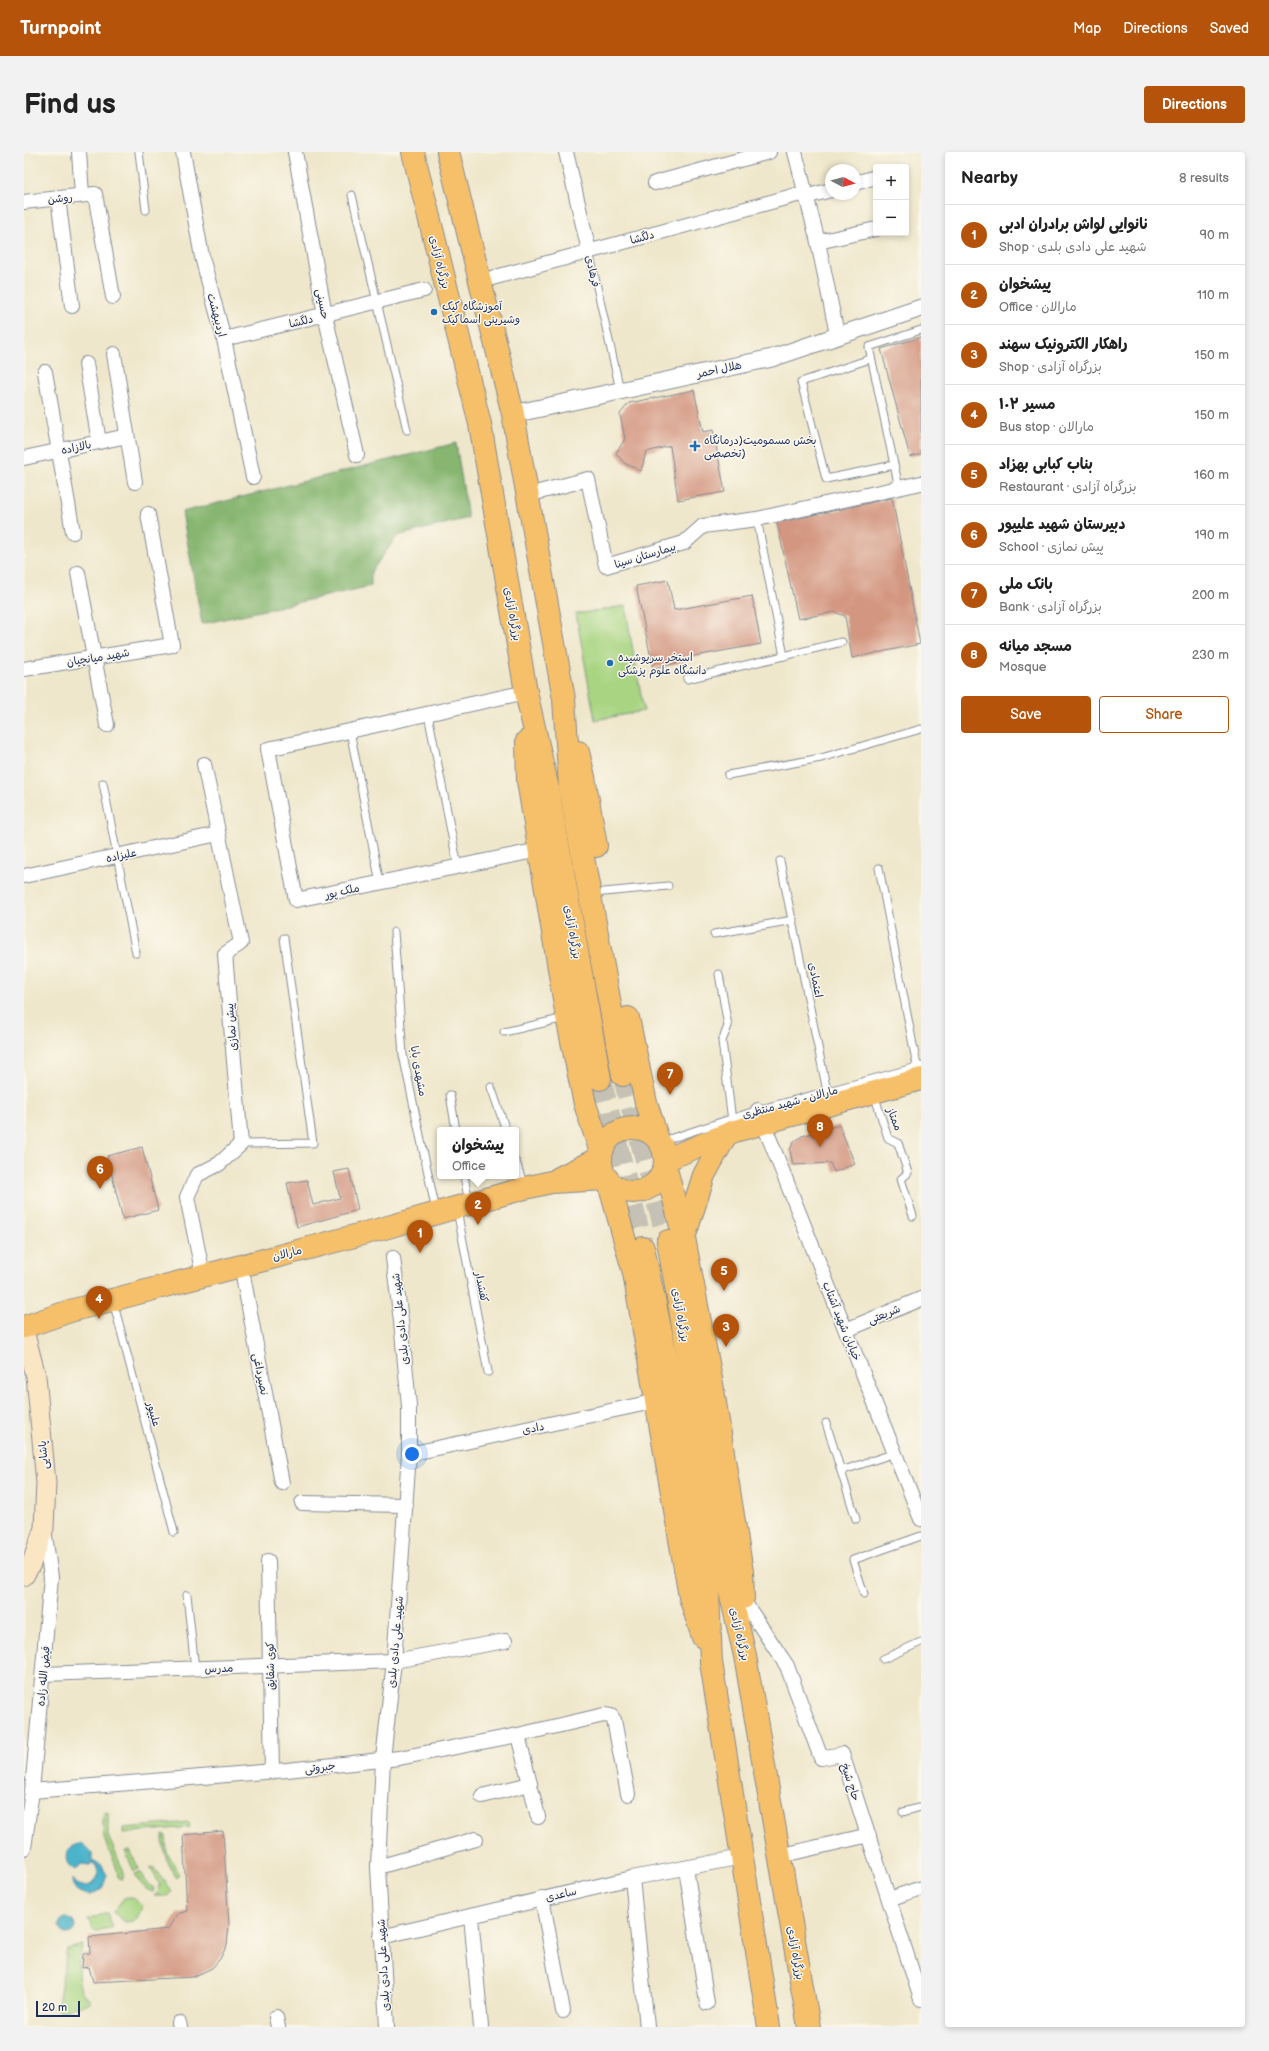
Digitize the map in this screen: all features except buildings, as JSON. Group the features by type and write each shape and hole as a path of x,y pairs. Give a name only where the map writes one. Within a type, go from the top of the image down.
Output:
{"main road":[{"name":"بزرگراه آزادی","path":"413,152 480,424 526,692 548,789 600,1079"},
{"name":"بزرگراه آزادی","path":"448,152 513,414 564,699 584,778 604,892 646,1103 662,1152 674,1206 676,1240 729,1587 745,1656 809,2027"},
{"path":"526,692 528,780 568,1017 585,1104 601,1154 602,1168 608,1180 634,1273 690,1597 711,1662"},
{"name":"بزرگراه آزادی","path":"564,699 570,787 623,1075"},
{"name":"مارالان - شهید منتظری","path":"662,1152 760,1117 828,1098 873,1092 920,1073"},
{"path":"591,1121 603,1125 621,1124 636,1117 646,1103"},
{"path":"601,1154 611,1136 627,1128 644,1130 652,1134 662,1152 657,1181 641,1191 623,1190 608,1180"},
{"path":"731,1128 704,1175 676,1240 712,1384 742,1572 745,1656"},
{"name":"مارالان","path":"551,1182 601,1154"},
{"name":"مارالان","path":"24,1327 70,1311 113,1301 203,1275 380,1229 524,1188 551,1182 608,1180"},
{"path":"619,1220 622,1213 630,1206 640,1201 658,1199 674,1206"},
{"name":"بزرگراه آزادی","path":"643,1248 668,1365 708,1591 711,1662 769,2027"},
{"name":"پاشایی","path":"24,1331 36,1376 46,1483 44,1528 31,1564 24,1576"}],"street":[{"path":"79,152 114,298"},
{"name":"اردیبهشت","path":"183,152 202,257 224,339 253,477"},
{"name":"حسینی","path":"295,152 325,315 357,455"},
{"name":"فرهادی","path":"566,152 589,251"},
{"path":"655,183 770,152"},
{"path":"795,152 818,242 838,334"},
{"path":"861,181 873,178"},
{"name":"دلگشا","path":"481,281 589,251 825,191"},
{"name":"روشن","path":"24,202 89,195"},
{"path":"58,198 72,306"},
{"path":"818,242 873,230"},
{"name":"دلگشا","path":"224,339 377,303 424,290"},
{"name":"هلال احمر","path":"513,414 772,358 838,334 921,308"},
{"path":"114,354 134,482"},
{"path":"86,364 99,442"},
{"path":"45,372 74,532"},
{"name":"بالازاده","path":"24,458 127,436"},
{"name":"بیمارستان سینا","path":"528,495 588,479 606,566 684,543 703,526 757,519 921,483"},
{"name":"شهید میانچیان","path":"24,669 172,645 148,514"},
{"path":"78,573 107,725"},
{"path":"350,731 526,692"},
{"name":"ملک پور","path":"350,731 268,749 296,900 539,850"},
{"name":"پیش نمازی","path":"204,764 241,944 225,954 241,1144"},
{"name":"علیزاده","path":"24,876 218,834"},
{"name":"خیابان شهید آشتاب","path":"760,1117 920,1516"},
{"path":"203,1275 187,1197 197,1175 220,1164 241,1144"},
{"name":"شهید علی دادی بلدی","path":"387,2027 378,1867 383,1759 394,1661 410,1454 409,1406 393,1258"},
{"name":"نصیرداغی","path":"241,1265 282,1483"},
{"name":"شریعتی","path":"846,1330 921,1299"},
{"name":"دادی","path":"410,1454 657,1401"},
{"path":"302,1503 406,1505"},
{"name":"فیض الله زاده","path":"24,1848 32,1791 52,1577 44,1528"},
{"name":"کوی شقایق","path":"268,1561 272,1772"},
{"name":"حاج شیخ","path":"743,1600 787,1666 821,1758 842,1754 921,1999"},
{"name":"مدرس","path":"43,1674 270,1667 394,1661 506,1641"},
{"name":"جبروتی","path":"32,1791 272,1772 383,1759 518,1735 604,1715 611,1716 614,1720 628,1794"},
{"path":"518,1735 538,1817"},
{"path":"482,1796 530,1784"},
{"path":"779,1856 868,1835"},
{"path":"378,1867 476,1840"},
{"name":"ساعدی","path":"381,1937 632,1878 742,1858"},
{"path":"686,1868 707,2003"},
{"path":"632,1878 647,2027"},
{"path":"889,1899 921,1888"},
{"path":"542,1898 563,2011"},
{"path":"471,1916 481,2027"}],"lane":[{"path":"139,152 146,210"},
{"path":"352,195 407,430"},
{"name":"فرهادی","path":"589,251 620,390"},
{"path":"899,488 868,347 921,330"},
{"path":"870,359 801,382 826,479 894,465"},
{"path":"757,519 784,656"},
{"path":"687,679 842,642"},
{"path":"428,714 458,867"},
{"path":"728,775 821,758 921,729"},
{"path":"350,731 380,883"},
{"path":"103,784 136,954"},
{"name":"اعتمادی","path":"780,860 828,1098"},
{"path":"879,868 920,1073"},
{"path":"604,892 668,886"},
{"path":"714,934 793,920"},
{"name":"مشهدی بابا","path":"394,932 403,1055 437,1156"},
{"path":"241,1144 313,1143 284,938"},
{"path":"719,974 728,1026 722,1041 731,1128"},
{"path":"504,1032 568,1017"},
{"name":"مارالان - شهید منتظری","path":"828,1098 920,1073"},
{"path":"491,1087 505,1127"},
{"name":"ممتاز","path":"873,1092 888,1138 898,1143 908,1173 901,1179 913,1216"},
{"path":"450,1095 455,1127"},
{"path":"519,1172 524,1188"},
{"name":"مشهدی بابا","path":"445,1179 454,1207"},
{"path":"454,1207 463,1179"},
{"name":"کفشدار","path":"454,1207 488,1372"},
{"name":"علیپور","path":"113,1301 174,1532"},
{"path":"826,1423 856,1519"},
{"path":"841,1472 895,1453"},
{"path":"864,1594 853,1560 921,1536"},
{"path":"187,1595 195,1669"},
{"path":"883,1659 921,1642"},
{"path":"904,1812 921,1807"}],"green space":[{"path":"456,443 468,518 397,536 371,572 371,586 202,624 182,512"},
{"name":"استخر سرپوشیده دانشگاه علوم پزشکی","path":"625,606 644,711 595,720 576,614"},
{"path":"104,1811 108,1812 108,1836 123,1870 123,1879 118,1878 115,1864 105,1839 103,1827"},
{"path":"189,1822 190,1827 123,1833 123,1828"},
{"path":"163,1835 166,1836 167,1853 180,1875 177,1878 166,1858"},
{"path":"125,1851 130,1851 139,1869 134,1871"},
{"path":"153,1867 172,1892 164,1896 154,1896 158,1892 160,1884 150,1868"},
{"path":"140,1872 146,1883 154,1888 153,1892 144,1887 135,1874"},
{"path":"132,1897 143,1906 134,1921 125,1922 113,1912 124,1898"},
{"path":"103,1914 107,1914 113,1927 106,1930 94,1931 88,1920"},
{"path":"83,1945 79,1958 78,1975 81,1990 90,2000 90,2003 60,2012 57,2010 67,1949"}],"water":[{"path":"83,1844 92,1853 92,1861 102,1866 107,1875 102,1889 90,1895 77,1891 73,1886 72,1879 82,1886 90,1885 93,1883 98,1874 97,1868 92,1862 90,1865 81,1864 76,1870 71,1867 66,1859 72,1846"},
{"path":"64,1918 70,1918 75,1923 73,1932 70,1934 64,1934 59,1929 59,1923"}],"tunnel":[{"path":"623,1075 668,1241"},
{"path":"600,1079 643,1248"}],"place":[{"name":"آموزشگاه کیک وشیرینی اسماکیک","path":"434,312"},
{"name":"بخش مسمومیت(درمانگاه تخصصی)","path":"695,446"},
{"name":"استخر سرپوشیده دانشگاه علوم پزشکی","path":"610,663"},
{"name":"بانک ملی","path":"670,1095"},
{"name":"مسجد میانه","path":"820,1147"},
{"name":"دبیرستان شهید علیپور","path":"100,1189"},
{"name":"پیشخوان","path":"478,1225"},
{"name":"نانوایی لواش برادران ادبی","path":"420,1253"},
{"name":"بناب کبابی بهزاد","path":"724,1291"},
{"name":"مسیر ۱۰۲","path":"99,1319"},
{"name":"راهکار الکترونیک سهند","path":"726,1347"}]}
